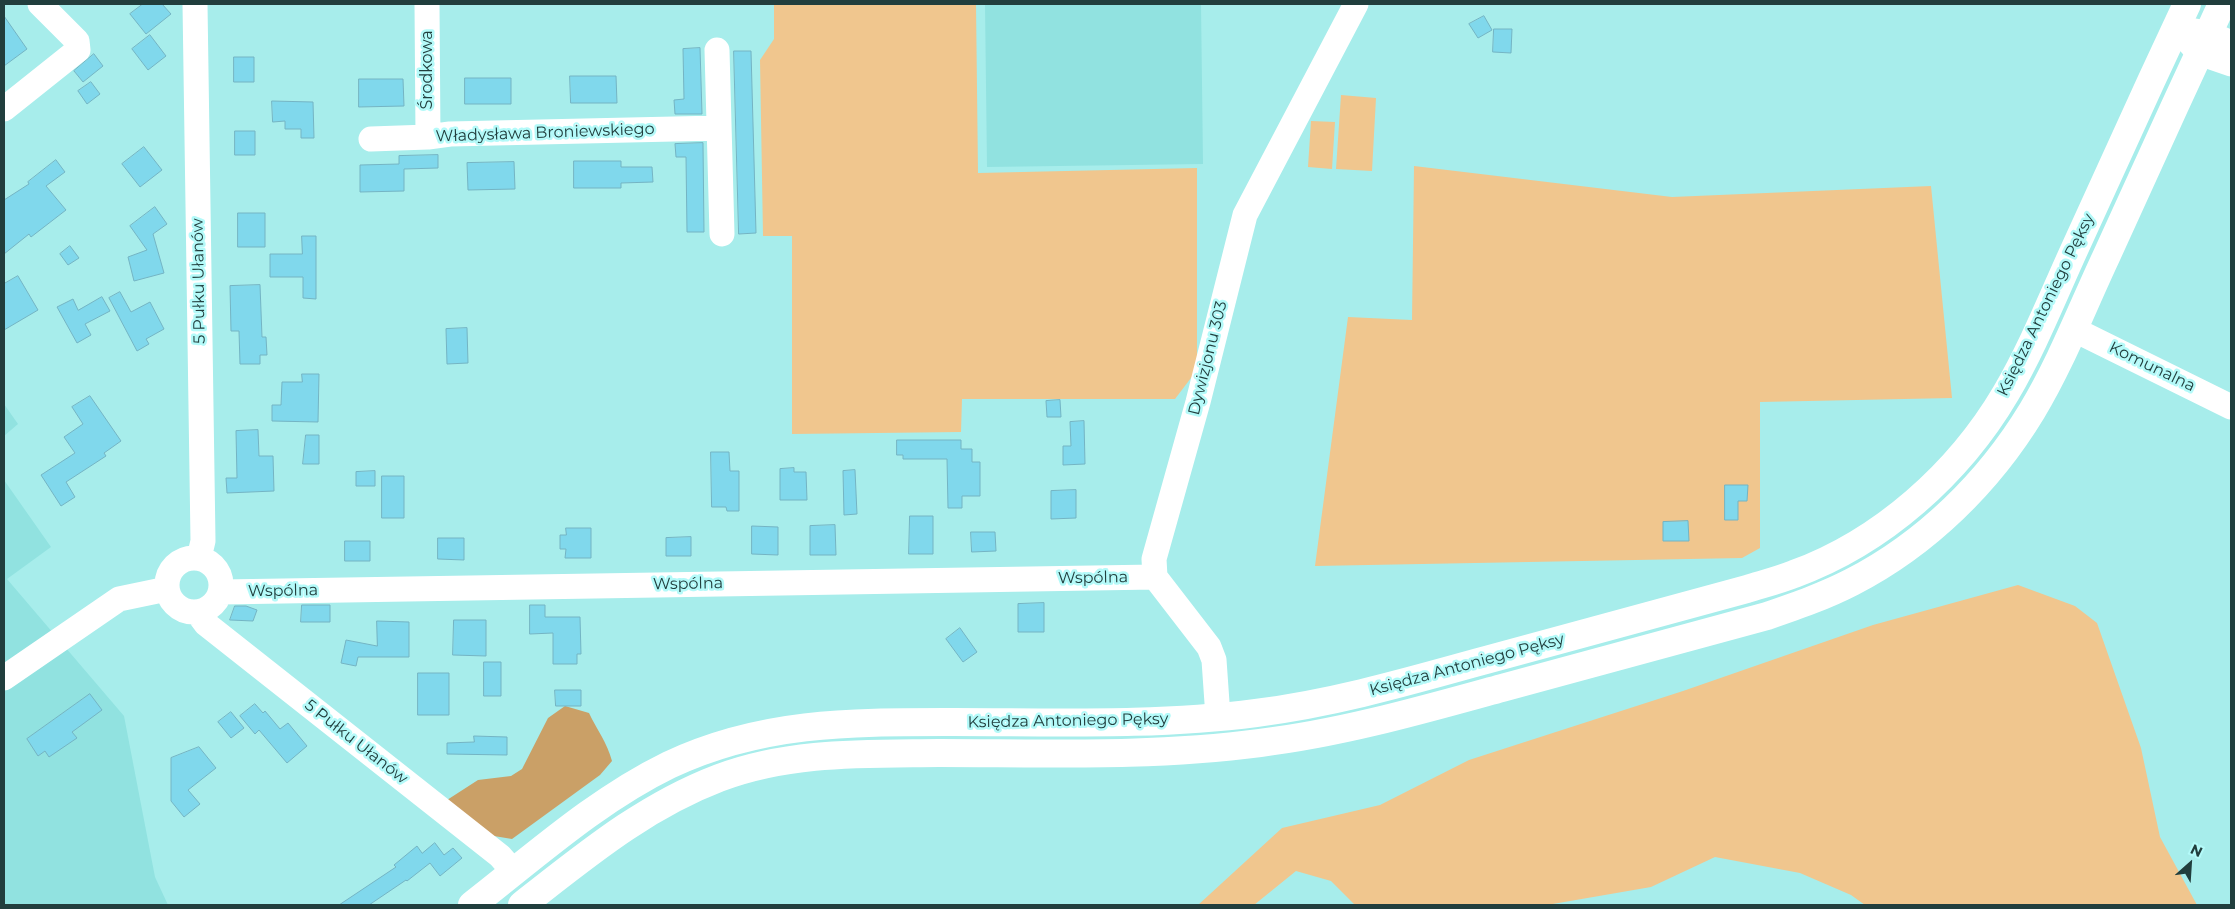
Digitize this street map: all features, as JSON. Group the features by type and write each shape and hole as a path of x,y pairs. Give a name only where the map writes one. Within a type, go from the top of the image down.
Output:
{"main road":[{"name":"Księdza Antoniego Pęksy","path":"522,905 614,834 644,814 673,798 721,778 762,765 837,754 1189,750 1304,737 1417,712 1767,616 1812,600 1852,582 1904,550 1930,529 1968,494 2013,440 2043,391 2213,43 2222,4"},
{"name":"Księdza Antoniego Pęksy","path":"472,905 593,811 650,775 704,751 735,740 779,730 836,723 1153,721 1218,717 1296,706 1369,692 1747,590 1810,567 1858,543 1886,524 1925,493 1963,454 1986,425 2030,346 2181,16"}],"street":[{"path":"4,109 78,50 77,41 40,4"},
{"name":"5 Pułku Ułanów","path":"195,4 203,541 200,558"},
{"name":"Środkowa","path":"427,4 428,137"},
{"name":"Dywizjonu 303","path":"1155,577 1154,559 1198,402 1245,215 1356,4"},
{"path":"2181,16 2213,43 2231,64"},
{"path":"717,50 722,234"},
{"name":"Władysława Broniewskiego","path":"371,139 428,137 450,134 719,128"},
{"name":"Komunalna","path":"2072,329 2231,406"},
{"path":"190,558 200,558 208,561 220,574 221,592 212,606 197,612 189,612 174,604 167,590 170,573 175,566 190,558"},
{"path":"1155,577 1209,647 1214,660 1218,717"},
{"name":"Wspólna","path":"221,592 1155,577"},
{"path":"4,678 119,599 167,590"},
{"name":"5 Pułku Ułanów","path":"197,612 206,624 500,856 514,872"}],"shaded area":[{"path":"774,4 976,4 978,173 1197,168 1197,370 1175,399 962,399 961,432 792,434 792,236 763,236 760,60 774,39"},
{"path":"985,4 1201,4 1203,164 987,167"},
{"path":"1341,95 1376,98 1372,171 1336,169"},
{"path":"1311,121 1335,122 1332,169 1308,167"},
{"path":"1414,166 1672,197 1931,186 1952,398 1760,402 1760,548 1742,558 1315,566 1348,317 1412,320"},
{"path":"4,404 18,424 4,436"},
{"path":"4,480 51,547 7,579 124,716 155,877 168,905 4,905"},
{"path":"2018,585 2075,606 2097,623 2141,748 2160,837 2197,905 1865,905 1851,895 1800,873 1715,857 1651,887 1547,905 1355,905 1331,881 1296,871 1254,905 1198,905 1282,828 1380,805 1469,760 1683,691 1873,625"},
{"path":"565,706 589,713 605,742 612,761 600,775 512,839 482,834 447,800 478,780 511,776 522,769 548,718"}],"building":[{"path":"143,4 162,4 171,14 146,34 130,14"},
{"path":"4,16 27,49 4,66"},
{"path":"1484,16 1492,30 1478,38 1469,24"},
{"path":"1494,29 1512,29 1511,53 1493,52"},
{"path":"150,35 166,56 148,70 132,49"},
{"path":"700,48 702,114 675,114 674,100 684,99 683,49"},
{"path":"734,51 751,51 756,233 739,234"},
{"path":"94,54 103,66 83,82 74,71"},
{"path":"234,57 254,57 254,82 234,82"},
{"path":"570,76 616,76 617,103 571,103"},
{"path":"465,78 511,78 511,104 465,104"},
{"path":"359,79 403,79 404,106 359,107"},
{"path":"91,82 100,94 87,104 78,91"},
{"path":"272,101 313,102 314,138 301,138 301,129 285,129 285,121 273,122"},
{"path":"235,131 255,131 255,155 235,155"},
{"path":"703,143 704,232 687,232 686,157 676,157 675,144"},
{"path":"144,147 162,170 140,187 122,164"},
{"path":"438,155 438,168 404,169 404,191 360,192 360,165 399,164 399,156"},
{"path":"56,160 65,172 46,186 66,210 31,237 29,234 4,254 4,200 29,184 28,182"},
{"path":"574,161 621,161 621,167 652,167 653,182 621,183 621,188 574,188"},
{"path":"514,162 515,189 468,190 467,163"},
{"path":"155,207 167,224 153,234 164,273 134,281 128,257 147,250 130,226"},
{"path":"238,213 265,213 265,247 238,247"},
{"path":"302,236 316,236 316,299 303,298 303,277 270,277 270,254 302,254"},
{"path":"70,246 79,258 68,265 60,254"},
{"path":"18,276 38,310 4,330 4,284"},
{"path":"260,285 262,337 266,337 267,355 260,355 260,364 240,364 239,331 231,331 230,286"},
{"path":"120,292 131,312 150,302 164,329 146,339 149,344 137,351 109,298"},
{"path":"102,297 110,311 85,324 91,335 77,343 57,307 73,299 78,310"},
{"path":"467,328 468,363 447,364 446,329"},
{"path":"302,374 319,374 318,422 272,421 272,405 281,405 282,382 302,382"},
{"path":"90,396 121,441 104,453 106,456 66,482 75,497 61,506 41,475 75,453 64,437 83,424 72,407"},
{"path":"1060,400 1061,417 1047,417 1046,401"},
{"path":"1084,421 1085,464 1063,465 1063,446 1071,446 1070,422"},
{"path":"258,430 259,456 273,456 274,491 227,493 226,478 237,478 236,431"},
{"path":"306,435 319,435 319,464 303,464"},
{"path":"897,440 961,440 961,449 972,449 972,462 980,462 980,496 962,496 962,508 948,508 947,459 903,459 903,455 897,455"},
{"path":"711,452 729,452 730,471 739,471 739,511 727,511 726,507 712,507"},
{"path":"794,468 794,472 806,472 807,500 780,500 780,469"},
{"path":"855,470 857,514 844,515 843,471"},
{"path":"375,471 375,486 356,486 356,472"},
{"path":"382,476 404,476 404,518 382,518"},
{"path":"1725,485 1748,485 1747,501 1738,501 1738,520 1725,520"},
{"path":"1076,490 1076,518 1051,519 1051,491"},
{"path":"910,516 933,516 933,554 909,554"},
{"path":"1688,521 1689,541 1663,541 1663,522"},
{"path":"835,525 836,555 810,555 810,526"},
{"path":"752,526 778,527 778,555 752,554"},
{"path":"566,528 591,528 591,558 565,558 566,549 560,549 560,535 566,535"},
{"path":"971,532 995,532 996,551 972,552"},
{"path":"691,537 691,556 666,556 666,538"},
{"path":"438,538 464,538 464,560 438,559"},
{"path":"345,541 370,541 370,561 345,561"},
{"path":"1044,603 1044,632 1018,632 1018,604"},
{"path":"302,605 330,605 330,622 301,622"},
{"path":"530,605 545,605 545,617 580,617 581,654 577,654 577,664 553,664 553,633 530,634"},
{"path":"235,606 246,606 257,610 253,621 230,620"},
{"path":"454,620 486,620 486,656 453,655"},
{"path":"377,621 409,622 409,657 358,657 356,666 341,663 346,640 377,646"},
{"path":"960,628 977,652 963,662 946,639"},
{"path":"484,662 501,662 501,696 484,696"},
{"path":"418,673 449,673 449,715 418,715"},
{"path":"555,690 581,690 581,706 556,706"},
{"path":"90,694 102,710 72,732 77,738 49,757 45,751 38,756 27,739"},
{"path":"255,704 263,713 265,711 280,729 288,723 307,746 287,763 259,730 255,734 240,716"},
{"path":"231,712 244,728 231,738 218,722"},
{"path":"474,736 507,737 507,755 447,754 447,743 474,742"},
{"path":"199,747 216,768 188,790 200,804 184,817 171,801 171,758"},
{"path":"435,843 444,855 453,848 462,858 440,876 430,863 407,881 369,905 339,905 396,867 394,865 417,846 422,853"}]}
